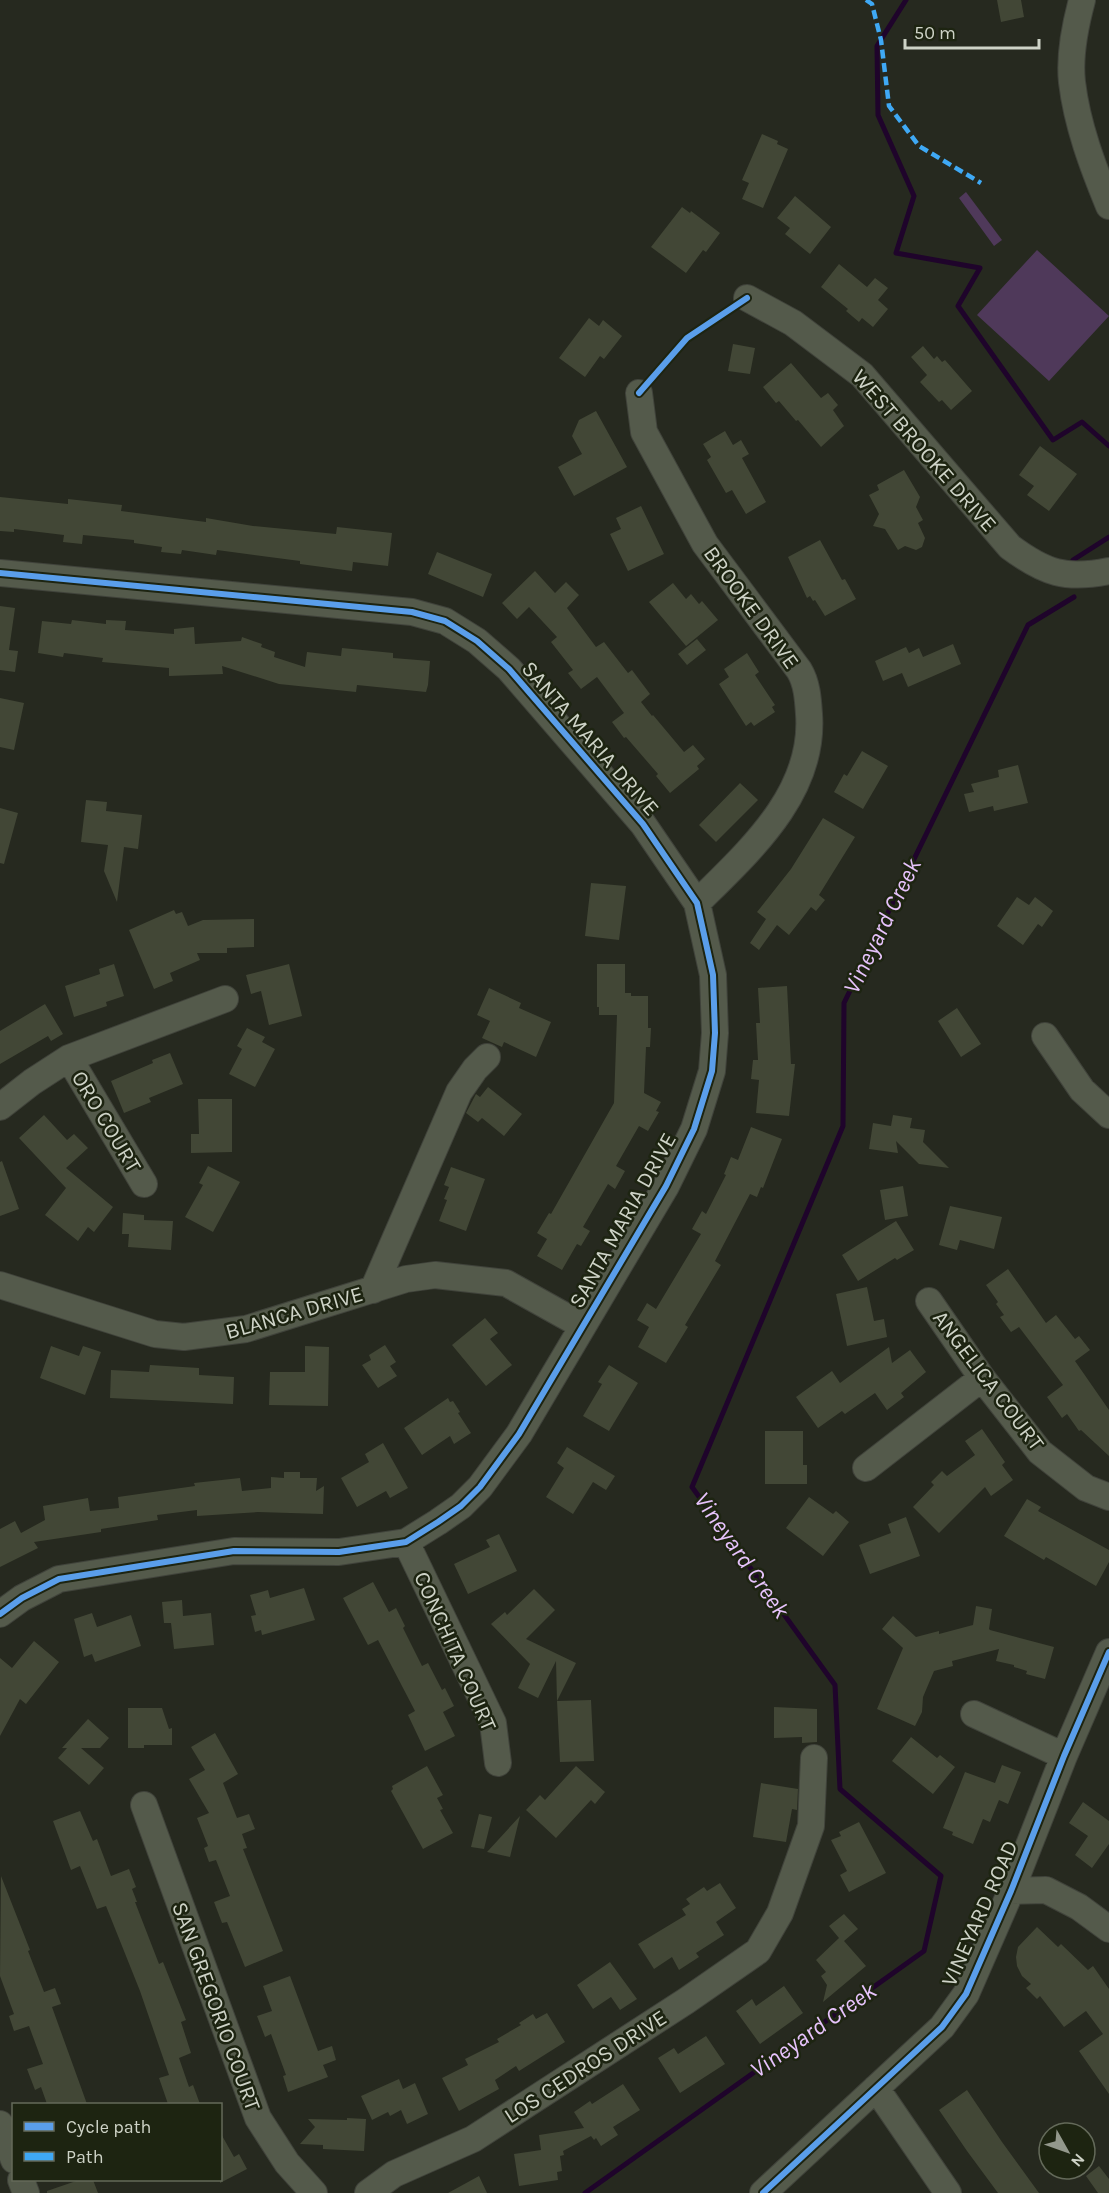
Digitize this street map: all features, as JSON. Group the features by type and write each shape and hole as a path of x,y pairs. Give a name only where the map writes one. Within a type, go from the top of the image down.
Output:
{"street":[{"path":"1082,0 1072,48 1072,80 1076,104 1093,166 1109,206"},
{"name":"WEST BROOKE DRIVE","path":"747,298 794,322 862,375 1003,539 1032,564 1056,573 1086,576 1109,571"},
{"name":"BROOKE DRIVE","path":"639,393 644,432 705,544 799,670 804,679 809,708 811,735 804,762 788,799 752,849 697,903"},
{"name":"SANTA MARIA DRIVE","path":"0,573 412,612 445,621 477,641 509,669 642,824 697,903 713,975 715,1011 714,1054 708,1090 683,1154 519,1434 485,1481 461,1506 406,1542 339,1552 234,1551 59,1579 22,1598 0,1614"},
{"path":"0,1107 32,1082 69,1058 225,999"},
{"path":"1045,1036 1082,1090 1109,1115"},
{"path":"373,1290 459,1092 475,1069 487,1057"},
{"name":"ORO COURT","path":"69,1058 144,1184"},
{"name":"BLANCA DRIVE","path":"0,1285 155,1334 184,1337 246,1329 406,1279 435,1275 506,1283 583,1326"},
{"name":"ANGELICA COURT","path":"929,1301 982,1378 1040,1452 1086,1488 1109,1497"},
{"path":"866,1468 982,1378"},
{"name":"CONCHITA COURT","path":"406,1542 493,1723 498,1763"},
{"name":"VINEYARD ROAD","path":"763,2193 942,2027 966,1994 1109,1652"},
{"path":"974,1714 1064,1756"},
{"name":"LOS CEDROS DRIVE","path":"368,2193 394,2174 473,2139 686,2001 758,1951 780,1914 812,1826 813,1758"},
{"name":"SAN GREGORIO COURT","path":"144,1805 258,2118 287,2163 314,2193"},
{"path":"1011,1891 1046,1890 1078,1907 1109,1929"},
{"path":"876,2088 948,2193"},
{"path":"0,2124 12,2155"}],"shaded area":[{"path":"966,192 1002,240 994,246 959,198"},
{"path":"1037,250 1109,316 1049,381 977,315"}],"building":[{"path":"997,0 1021,0 1024,17 1001,22"},
{"path":"762,134 778,141 777,144 788,149 763,208 742,199 749,183 742,180"},
{"path":"795,196 831,227 810,254 785,234 790,228 777,218"},
{"path":"682,207 720,233 706,252 703,250 686,273 651,247"},
{"path":"839,264 867,287 875,278 888,288 878,300 888,309 873,327 862,318 859,322 846,311 848,309 821,287"},
{"path":"589,318 599,326 603,320 622,336 604,359 600,356 585,377 559,358"},
{"path":"733,344 755,348 750,374 728,371"},
{"path":"923,346 934,359 937,356 942,362 945,360 972,391 951,410 942,400 939,402 920,382 927,375 911,357"},
{"path":"791,363 821,398 828,393 838,405 833,410 844,426 821,447 798,420 796,421 779,401 776,403 763,387"},
{"path":"596,411 627,467 574,496 558,467 582,454 572,436 579,420"},
{"path":"725,431 733,445 741,440 749,454 742,458 766,502 746,514 732,490 726,493 707,460 711,457 703,444"},
{"path":"1040,446 1077,474 1049,511 1027,495 1034,486 1019,475"},
{"path":"904,470 920,497 916,507 923,520 918,523 925,538 922,547 916,550 905,546 898,550 885,529 873,526 879,514 869,495 879,490 877,485"},
{"path":"0,497 68,504 68,499 122,505 121,511 206,522 206,518 253,526 336,534 337,527 392,533 388,566 353,562 352,571 300,564 300,561 217,550 216,555 182,550 181,554 161,552 162,547 134,543 134,540 83,535 82,544 63,542 64,535 14,529 14,532 0,531"},
{"path":"641,506 664,554 628,571 610,534 621,529 616,518"},
{"path":"820,540 842,580 845,579 856,599 825,616 815,600 813,601 810,596 807,598 788,557"},
{"path":"437,552 492,574 483,597 428,574"},
{"path":"535,571 555,593 566,582 579,595 567,608 596,647 604,642 628,673 632,670 650,694 641,702 684,752 693,745 705,759 697,766 699,769 670,793 656,776 658,774 612,722 624,713 597,677 581,689 568,673 573,670 551,642 557,637 529,607 517,619 502,603"},
{"path":"673,583 686,599 691,594 699,604 702,601 718,620 686,646 649,602"},
{"path":"0,606 15,608 9,650 18,651 15,672 0,670"},
{"path":"72,620 106,624 106,620 126,621 125,630 174,634 174,629 194,627 195,644 241,641 242,637 262,644 261,647 275,652 274,657 305,667 307,652 341,656 342,648 393,653 393,658 430,661 428,685 426,692 357,685 356,692 279,684 222,666 223,674 169,676 169,668 102,662 103,658 64,653 63,657 38,653 42,621 71,624"},
{"path":"697,639 706,650 687,665 678,654"},
{"path":"953,644 961,664 908,687 902,673 883,681 875,661 906,647 909,653 919,648 923,657"},
{"path":"747,653 759,672 755,675 775,705 772,707 775,712 754,726 751,722 746,726 719,684 729,677 724,669"},
{"path":"0,698 24,703 14,750 0,747"},
{"path":"862,751 888,766 863,809 834,792 844,774 847,776"},
{"path":"1018,765 1028,803 994,811 993,806 969,812 964,794 974,792 971,784 999,777 998,770"},
{"path":"740,783 758,800 716,842 699,825"},
{"path":"86,800 107,802 106,811 142,815 138,849 124,847 117,902 104,871 108,845 81,842"},
{"path":"0,808 18,813 4,864 0,863"},
{"path":"823,818 855,837 819,895 825,900 816,911 811,907 789,935 777,925 759,950 750,943 766,919 757,912 791,869"},
{"path":"591,883 626,886 619,940 585,936"},
{"path":"1017,897 1029,905 1035,897 1053,911 1042,927 1038,924 1023,945 997,926"},
{"path":"174,910 176,914 182,912 188,926 203,920 254,919 254,947 227,948 227,953 197,953 200,960 170,973 173,981 154,989 129,930"},
{"path":"114,964 124,996 106,1002 107,1006 74,1017 65,986 100,974 99,969"},
{"path":"289,964 302,1016 269,1025 261,991 251,994 246,975"},
{"path":"597,964 625,964 625,993 631,993 631,996 648,996 648,1028 651,1028 650,1047 646,1047 644,1093 661,1102 656,1111 659,1112 648,1131 639,1126 616,1166 625,1171 615,1189 608,1184 583,1227 590,1231 581,1246 577,1244 562,1270 537,1256 547,1239 537,1233 549,1213 551,1214 614,1103 617,1015 599,1015"},
{"path":"787,986 791,1064 795,1064 789,1116 756,1113 759,1080 751,1079 753,1060 758,1060 756,1023 760,1023 758,988"},
{"path":"489,988 521,1003 519,1008 551,1022 536,1057 504,1042 502,1047 482,1038 490,1021 477,1015"},
{"path":"45,1004 63,1034 51,1041 48,1036 0,1064 0,1031"},
{"path":"957,1008 981,1044 961,1057 938,1021"},
{"path":"247,1028 265,1037 262,1042 275,1049 255,1087 229,1074 242,1049 237,1046"},
{"path":"170,1053 183,1084 149,1098 151,1102 124,1113 111,1081"},
{"path":"488,1087 522,1114 504,1136 482,1118 478,1122 466,1113 476,1094 480,1097"},
{"path":"198,1099 232,1099 232,1152 191,1153 191,1134 199,1134"},
{"path":"44,1115 67,1140 74,1134 88,1148 66,1168 113,1207 94,1232 88,1227 78,1241 45,1215 66,1188 19,1138"},
{"path":"893,1115 912,1118 910,1128 925,1130 923,1142 949,1168 919,1164 896,1141 898,1153 869,1149 873,1123 891,1126"},
{"path":"751,1127 782,1139 763,1188 761,1187 757,1197 750,1194 715,1261 721,1265 685,1325 688,1327 666,1363 638,1347 649,1327 637,1320 647,1303 656,1309 701,1234 692,1229 702,1211 706,1214 726,1175 724,1174 731,1157 738,1160"},
{"path":"2,1161 19,1209 0,1216 0,1162"},
{"path":"208,1166 240,1182 213,1232 185,1217 203,1185 199,1183"},
{"path":"451,1167 485,1179 466,1231 439,1221 447,1200 444,1199 449,1187 444,1185"},
{"path":"903,1186 908,1216 885,1220 880,1190"},
{"path":"950,1206 1002,1217 994,1249 960,1240 957,1250 939,1245"},
{"path":"123,1213 144,1215 144,1220 173,1221 171,1250 128,1247 129,1234 122,1234"},
{"path":"896,1221 914,1250 897,1260 895,1258 858,1281 842,1255"},
{"path":"1008,1269 1046,1323 1056,1315 1075,1339 1079,1336 1090,1350 1075,1361 1109,1410 1109,1456 1081,1430 1079,1431 1067,1414 1062,1418 1047,1397 1063,1385 1019,1327 1011,1332 1000,1317 1004,1315 986,1285"},
{"path":"867,1287 874,1321 884,1319 887,1337 847,1346 836,1294"},
{"path":"485,1318 498,1333 490,1339 512,1365 486,1386 452,1345"},
{"path":"385,1345 396,1362 390,1366 397,1376 378,1388 362,1365 371,1360 369,1355"},
{"path":"51,1346 79,1356 83,1346 101,1352 85,1395 40,1378"},
{"path":"305,1346 329,1347 328,1406 269,1405 270,1372 305,1372"},
{"path":"889,1347 892,1363 910,1350 926,1372 901,1393 904,1397 887,1410 875,1393 845,1414 842,1411 818,1428 796,1397 832,1371 840,1383"},
{"path":"150,1365 199,1368 199,1375 234,1377 233,1404 110,1398 111,1370 149,1372"},
{"path":"609,1365 638,1383 609,1431 583,1416 602,1384 598,1382"},
{"path":"448,1398 450,1402 453,1401 471,1433 454,1444 450,1436 422,1455 404,1428"},
{"path":"982,1429 1005,1462 1002,1465 1013,1480 991,1496 985,1487 939,1533 913,1507 934,1485 931,1482 942,1471 947,1476 975,1455 965,1441"},
{"path":"765,1431 803,1431 803,1465 807,1465 807,1484 765,1484"},
{"path":"383,1443 408,1488 390,1498 386,1491 357,1507 341,1478 369,1462 365,1454"},
{"path":"567,1447 615,1476 606,1490 593,1482 573,1514 546,1497 564,1468 557,1463"},
{"path":"284,1472 300,1472 300,1478 317,1478 316,1491 324,1486 323,1514 258,1512 197,1516 197,1510 157,1515 158,1520 101,1529 101,1532 34,1542 38,1548 0,1567 0,1529 15,1521 21,1533 45,1520 43,1506 88,1498 90,1511 119,1508 118,1497 195,1486 194,1483 240,1478 242,1491 271,1488 271,1477 284,1478"},
{"path":"809,1497 833,1514 836,1511 849,1522 823,1556 786,1528"},
{"path":"1027,1499 1041,1507 1038,1511 1109,1550 1109,1562 1096,1586 1046,1557 1044,1560 1004,1536"},
{"path":"906,1517 920,1556 870,1574 859,1545 891,1533 888,1524"},
{"path":"499,1534 517,1571 468,1594 454,1564 490,1547 486,1540"},
{"path":"373,1582 389,1612 396,1608 422,1666 428,1663 442,1690 445,1688 454,1706 443,1712 455,1736 425,1751 408,1715 415,1711 378,1640 368,1645 343,1598"},
{"path":"304,1588 315,1620 262,1635 261,1630 255,1632 251,1616 256,1615 250,1595 268,1590 270,1598"},
{"path":"534,1589 555,1610 526,1639 576,1663 557,1701 556,1661 538,1698 518,1688 530,1664 491,1624 505,1612 507,1615"},
{"path":"182,1600 183,1616 211,1613 214,1645 174,1649 171,1623 164,1623 162,1602"},
{"path":"976,1606 992,1609 990,1630 1054,1647 1045,1679 1026,1674 1027,1671 1014,1667 1014,1665 996,1661 999,1649 952,1661 953,1666 934,1671 923,1697 922,1712 915,1726 877,1709 903,1648 882,1629 893,1616 916,1637 939,1631 939,1634 973,1625"},
{"path":"92,1613 97,1627 131,1615 141,1646 95,1662 92,1654 84,1657 74,1619"},
{"path":"34,1641 59,1662 26,1704 20,1699 0,1736 0,1658 12,1668"},
{"path":"591,1700 594,1761 560,1762 557,1701"},
{"path":"774,1707 817,1709 817,1742 802,1743 802,1737 774,1738"},
{"path":"128,1708 162,1708 169,1729 172,1728 172,1745 144,1745 144,1748 128,1748"},
{"path":"88,1719 109,1738 100,1748 81,1748 104,1768 89,1785 58,1758 67,1748 62,1748"},
{"path":"215,1733 238,1774 223,1783 237,1818 249,1814 255,1829 242,1834 247,1848 243,1849 283,1951 245,1967 227,1922 222,1923 214,1902 230,1896 216,1860 209,1862 204,1848 208,1846 197,1818 209,1813 189,1779 205,1770 191,1747"},
{"path":"911,1737 937,1758 940,1755 955,1767 933,1794 892,1761"},
{"path":"1002,1765 1021,1772 1008,1804 999,1800 990,1822 983,1819 973,1844 952,1835 953,1832 943,1828 965,1772 995,1783"},
{"path":"427,1766 443,1795 437,1798 443,1809 440,1810 453,1833 423,1849 391,1791 392,1786"},
{"path":"576,1766 605,1792 595,1804 591,1800 556,1838 526,1810 540,1795 545,1800"},
{"path":"761,1783 798,1789 797,1810 792,1809 786,1842 753,1837"},
{"path":"1083,1802 1109,1821 1109,1844 1092,1868 1075,1855 1088,1836 1069,1823"},
{"path":"80,1811 93,1841 97,1839 111,1876 129,1869 136,1887 132,1889 137,1902 135,1902 159,1964 163,1962 186,2020 181,2022 191,2053 179,2058 189,2087 193,2085 200,2103 168,2103 159,2078 169,2075 140,1991 106,1906 97,1909 80,1866 71,1870 53,1821"},
{"path":"479,1814 492,1817 484,1849 471,1847"},
{"path":"520,1816 510,1857 487,1852"},
{"path":"859,1822 886,1873 849,1892 840,1875 847,1871 831,1840 841,1836 839,1832"},
{"path":"1,1876 44,1992 55,1988 61,2004 52,2007 87,2103 47,2103 41,2087 35,2090 27,2069 43,2064 29,2026 14,2031 9,2016 14,2014 0,1976"},
{"path":"720,1883 736,1908 716,1922 724,1935 696,1953 699,1957 679,1970 672,1957 654,1969 638,1944 686,1915 682,1909 690,1904 686,1899 704,1887 707,1891"},
{"path":"844,1914 858,1929 844,1941 866,1966 823,2002 827,1985 821,1976 826,1972 816,1960 839,1938 829,1926"},
{"path":"1037,1927 1058,1947 1061,1944 1088,1970 1093,1966 1109,1989 1109,2094 1079,2051 1103,2034 1086,2011 1064,2027 1040,1996 1037,1999 1026,1988 1031,1984 1022,1976 1016,1957 1018,1947"},
{"path":"610,1962 637,1999 620,2010 611,1997 593,2009 577,1985"},
{"path":"290,1976 318,2051 332,2046 336,2060 323,2065 328,2077 288,2092 283,2076 286,2075 271,2034 265,2037 257,2016 272,2011 263,1986"},
{"path":"784,1986 803,2013 760,2044 736,2011 752,1999 756,2006"},
{"path":"547,2013 565,2042 519,2071 516,2066 495,2080 499,2089 459,2111 442,2078 468,2065 465,2059 499,2042 497,2039 521,2025 519,2023 533,2014 536,2019"},
{"path":"706,2036 725,2064 680,2093 658,2058 674,2048 678,2054"},
{"path":"399,2079 403,2089 415,2083 428,2114 407,2124 401,2110 390,2116 388,2112 372,2120 361,2096"},
{"path":"623,2084 640,2110 613,2127 618,2135 601,2146 596,2138 594,2140 591,2136 563,2151 564,2155 560,2156 562,2171 557,2172 558,2180 519,2186 514,2154 541,2150 539,2135 584,2128 574,2112 590,2101 592,2104"},
{"path":"967,2090 1039,2193 998,2193 967,2151 939,2110"},
{"path":"347,2118 366,2119 364,2151 323,2149 323,2145 300,2144 315,2127 308,2119 347,2120"},
{"path":"222,2136 234,2157 239,2154 247,2169 220,2183 222,2181"},
{"path":"1099,2166 1109,2179 1109,2193 1098,2193 1090,2181 1097,2181"},
{"path":"479,2176 487,2193 448,2193"},
{"path":"76,2181 93,2181 98,2193 47,2193 47,2191"}],"waterway":[{"path":"906,0 877,46 878,115 914,196 896,253 980,268 958,306 1053,440 1082,422 1109,446"},
{"name":"Vineyard Creek","path":"1073,560 1109,537"},
{"name":"Vineyard Creek","path":"585,2193 924,1951 941,1876 840,1789 835,1685 692,1487 843,1126 844,1003 1028,625 1074,597"}],"marked path":[{"path":"866,0 872,4 881,40 889,106 919,146 981,183"}],"cycle path":[{"path":"639,393 687,338 747,298"},
{"path":"0,573 412,612 445,621 477,641 509,669 643,824 697,903 713,975 715,1033 712,1071 694,1129 666,1186 519,1434 480,1487 461,1506 406,1542 339,1552 234,1551 59,1579 22,1598 0,1614"},
{"path":"763,2193 942,2027 966,1994 1109,1652"}]}
